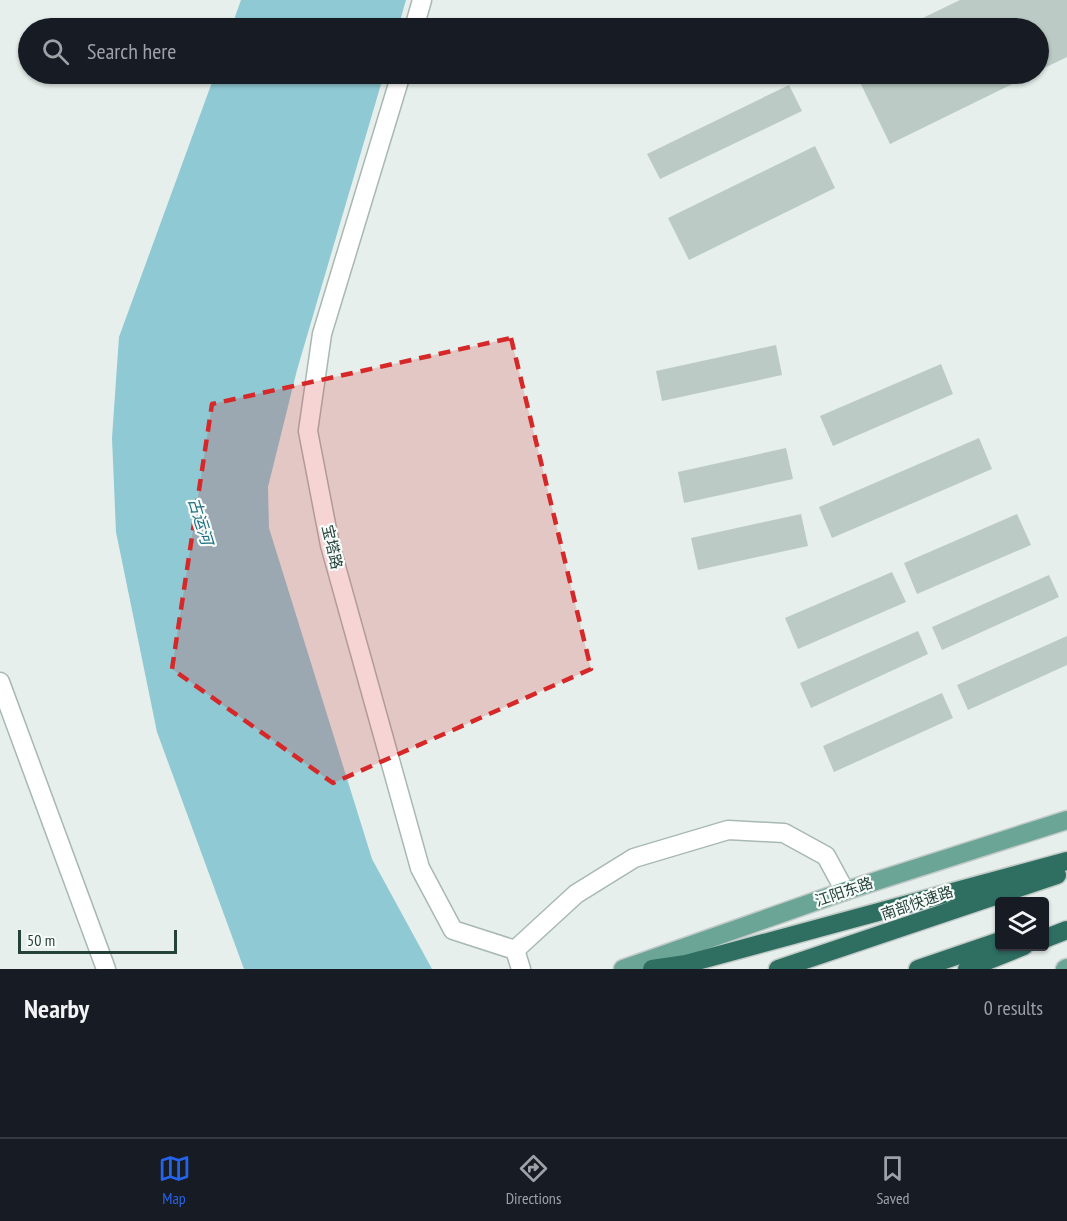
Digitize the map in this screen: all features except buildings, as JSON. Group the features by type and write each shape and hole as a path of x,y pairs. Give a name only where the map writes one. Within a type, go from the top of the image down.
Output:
{"highway":[{"path":"652,969 698,961 1067,861"},
{"name":"南部快速路","path":"778,969 1067,872"},
{"path":"1049,924 1067,918"},
{"path":"1049,937 1067,930"},
{"path":"918,969 995,942"},
{"path":"967,969 1012,951"}],"main road":[{"name":"江阳东路","path":"623,969 845,891 1067,820"}],"street":[{"path":"417,18 422,0"},
{"name":"宝塔路","path":"398,84 322,334 308,431 330,545 420,868 453,930 515,950"},
{"path":"0,682 106,969"},
{"path":"521,969 515,950 576,894 634,858 728,830 784,833 826,856 845,891"}],"highlighted area":[{"path":"511,338 591,669 333,783 172,669 212,404"}],"water":[{"path":"241,0 406,0 401,18 235,18"},
{"name":"古运河","path":"211,84 381,84 297,370 268,487 269,528 372,859 432,969 244,969 157,732 116,532 112,438 119,337"}]}
